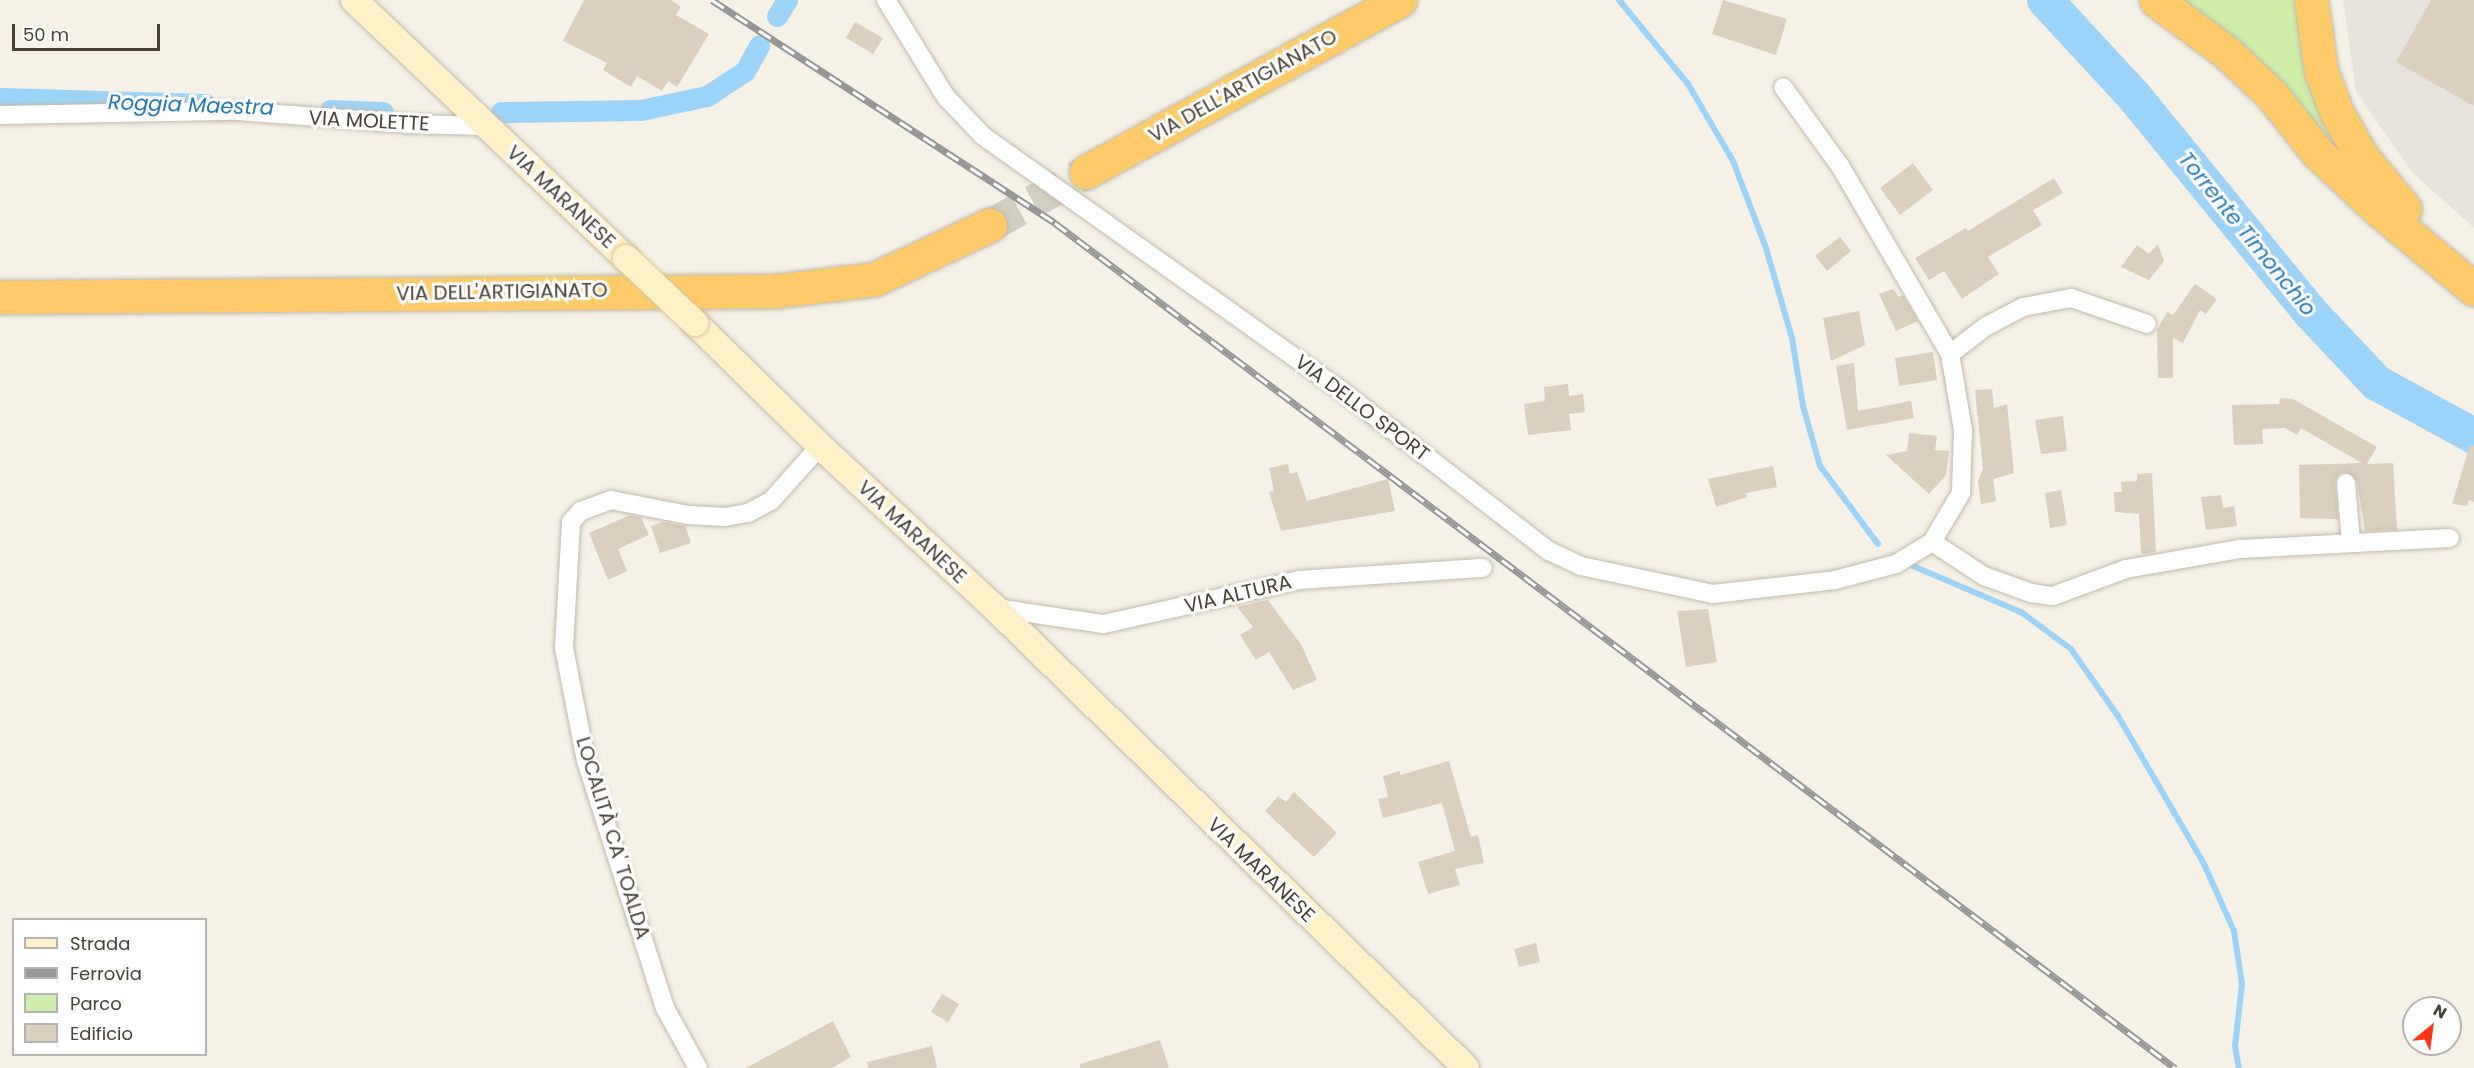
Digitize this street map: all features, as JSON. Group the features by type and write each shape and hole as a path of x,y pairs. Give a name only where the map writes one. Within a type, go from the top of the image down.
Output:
{"highway":[{"name":"VIA DELL'ARTIGIANATO","path":"1086,172 1400,0"},
{"path":"2156,0 2226,52 2271,94 2326,160 2474,289"},
{"path":"2311,0 2321,71 2337,113 2362,157 2389,194 2474,272"},
{"name":"VIA DELL'ARTIGIANATO","path":"0,297 775,291 874,279 990,225"}],"main road":[{"name":"VIA MARANESE","path":"354,0 695,323 820,446 995,608 1466,1068"}],"street":[{"name":"VIA DELLO SPORT","path":"886,0 946,97 983,136 1338,388 1549,550 1592,569 1713,594 1835,580 1896,564 1932,542"},
{"path":"1783,87 1840,166 1950,354 1963,430 1961,493 1932,542 1984,576 2031,593 2053,596 2126,569 2172,560 2283,544 2450,538"},
{"name":"VIA MOLETTE","path":"0,115 238,111 409,124 485,126"},
{"path":"1950,354 1985,327 2023,307 2071,298 2147,324"},
{"name":"LOCALITÀ CA' TOALDA","path":"698,1068 665,1008 586,761 564,648 571,522 595,504 611,500 725,517 748,513 771,501 820,446"},
{"path":"2346,483 2351,543"},
{"name":"VIA ALTURA","path":"995,608 1104,624 1300,580 1483,568"}],"shaded area":[{"path":"2343,0 2474,0 2474,228 2412,172 2356,92"}],"green space":[{"path":"2172,0 2296,0 2305,73 2332,141 2359,179"}],"building":[{"path":"584,0 671,0 681,7 676,15 709,34 677,87 668,81 662,91 637,76 631,87 603,70 607,63 563,41"},
{"path":"1723,0 1787,19 1776,55 1712,34"},
{"path":"2431,0 2474,0 2474,106 2396,62"},
{"path":"855,22 883,38 873,54 846,38"},
{"path":"1913,163 1933,190 1900,215 1880,188"},
{"path":"2054,178 2063,193 2033,210 2042,225 1988,257 1999,274 1962,299 1944,271 1929,280 1915,258 1966,228 1968,231"},
{"path":"1840,237 1851,251 1827,271 1815,256"},
{"path":"2158,244 2164,261 2149,280 2121,267 2137,245 2149,254"},
{"path":"2195,284 2217,299 2206,314 2200,310 2183,343 2173,338 2173,378 2158,378 2157,330 2167,312 2173,315"},
{"path":"1893,289 1899,297 1903,295 1918,321 1896,331 1879,294"},
{"path":"1859,311 1865,345 1831,361 1823,318"},
{"path":"1933,352 1937,380 1899,386 1895,358"},
{"path":"1854,363 1858,411 1911,401 1914,418 1847,430 1836,366"},
{"path":"1568,384 1569,396 1583,394 1585,412 1569,414 1571,430 1528,435 1524,404 1545,401 1544,387"},
{"path":"1992,389 1994,408 2007,404 2014,473 1993,479 1996,501 1981,504 1978,481 1983,469 1975,390"},
{"path":"2280,398 2293,399 2377,447 2367,464 2393,463 2397,530 2365,531 2357,481 2346,472 2339,474 2335,483 2338,519 2300,518 2299,465 2362,463 2301,428 2297,435 2285,428 2262,429 2263,444 2234,445 2232,405 2279,404"},
{"path":"2063,416 2067,451 2041,454 2035,420"},
{"path":"1909,433 1937,436 1935,450 1949,451 1946,475 1929,494 1886,455 1907,451"},
{"path":"2470,445 2474,446 2474,502 2469,500 2467,506 2452,504"},
{"path":"1288,464 1290,474 1297,472 1307,501 1388,479 1395,511 1281,531 1269,492 1274,491 1269,468"},
{"path":"1773,466 1777,487 1746,493 1747,497 1716,507 1708,479"},
{"path":"2152,473 2156,552 2141,554 2139,514 2115,512 2114,492 2122,492 2121,482 2137,481 2137,474"},
{"path":"2061,490 2067,525 2050,528 2045,493"},
{"path":"2221,495 2223,508 2234,506 2237,526 2206,530 2201,497"},
{"path":"630,515 641,517 649,535 618,549 627,571 608,580 589,533"},
{"path":"663,522 685,526 691,543 660,553 651,526"},
{"path":"1268,600 1302,646 1317,680 1293,690 1269,652 1256,660 1240,635 1253,627 1237,607"},
{"path":"1708,609 1717,662 1686,667 1677,611"},
{"path":"1449,761 1471,837 1478,835 1484,863 1455,869 1460,885 1428,894 1418,862 1455,851 1442,803 1383,818 1378,799 1388,797 1383,776 1400,771 1400,775"},
{"path":"1294,792 1337,833 1314,857 1265,811 1278,796 1286,802"},
{"path":"1536,943 1540,962 1519,967 1514,949"},
{"path":"942,994 959,1004 948,1022 931,1012"},
{"path":"833,1021 851,1057 832,1068 746,1068"},
{"path":"1160,1040 1169,1068 1080,1068 1080,1064"},
{"path":"932,1046 937,1068 868,1068 867,1062"}],"waterway":[{"name":"Roggia Maestra","path":"777,16 787,0"},
{"path":"1619,0 1688,84 1733,161 1766,248 1792,338 1803,406 1820,466 1878,544"},
{"name":"Torrente Timonchio","path":"2045,0 2133,95 2310,312 2377,383 2474,436"},
{"name":"Roggia Maestra","path":"501,112 641,110 707,96 745,71 759,46"},
{"name":"Roggia Maestra","path":"0,98 206,104"},
{"name":"Roggia Maestra","path":"330,110 383,112"},
{"path":"1913,566 2021,612 2071,649 2118,716 2204,864 2234,931 2242,984 2235,1046 2239,1068"}],"tunnel":[{"path":"990,225 1086,172"}],"railway":[{"path":"712,0 1055,223 2175,1068"}]}
